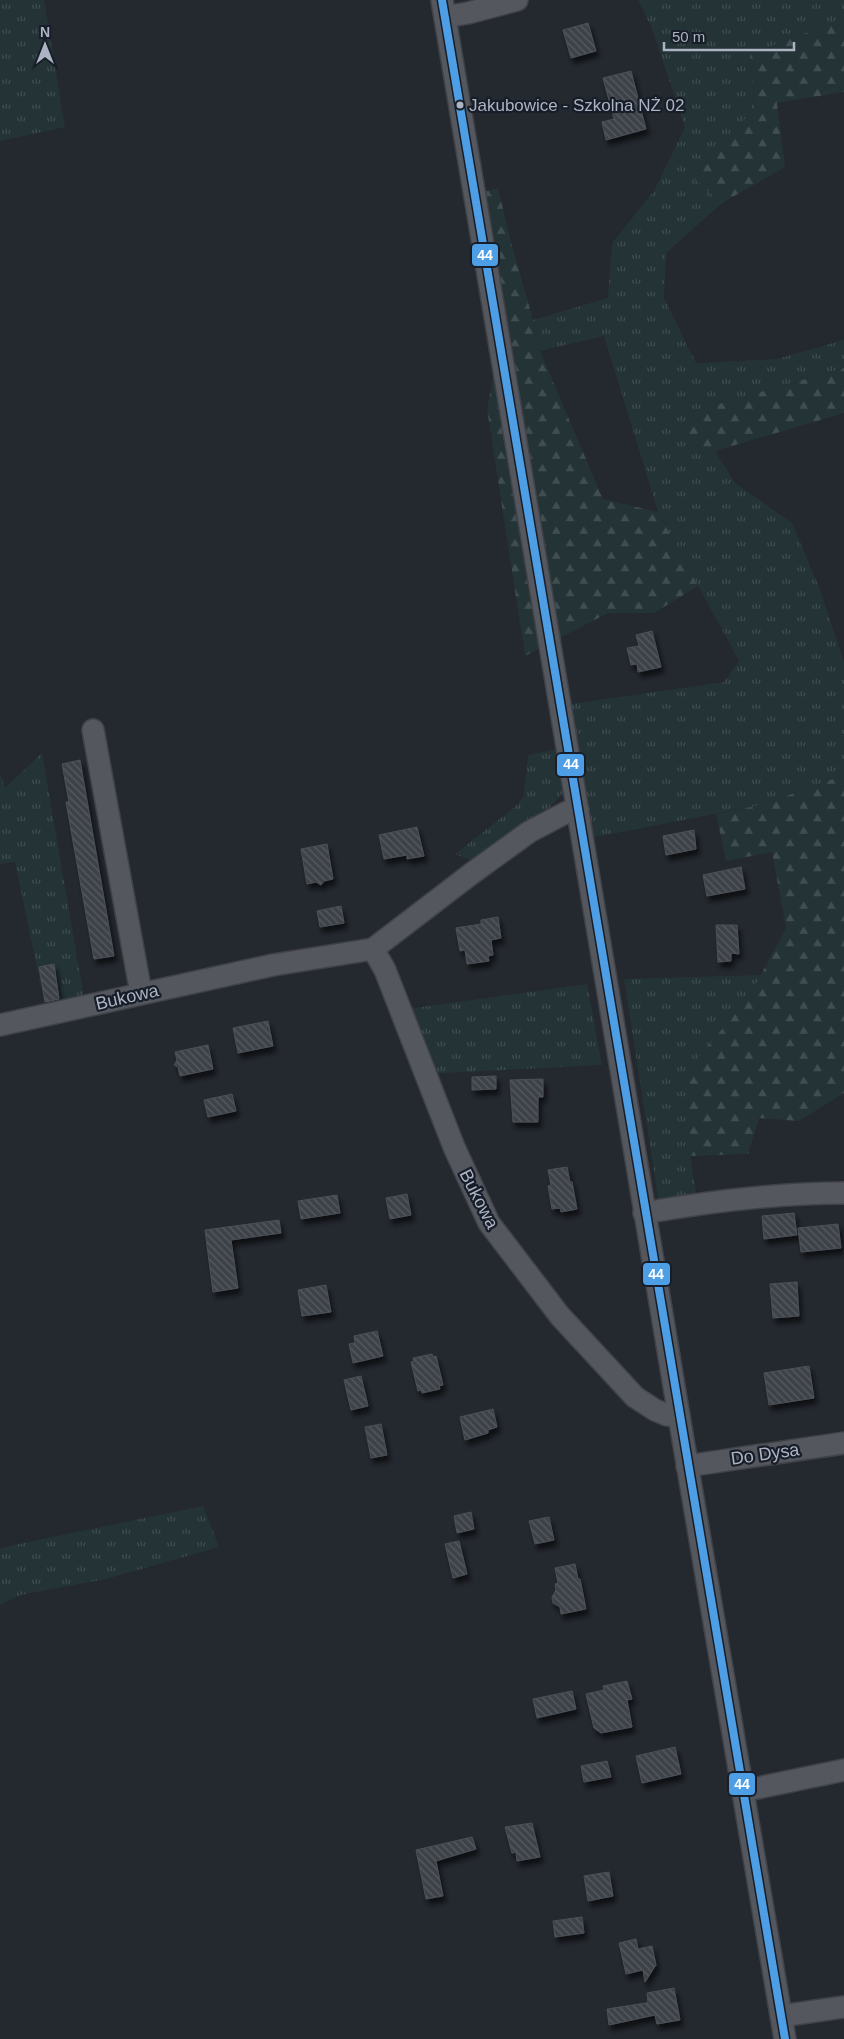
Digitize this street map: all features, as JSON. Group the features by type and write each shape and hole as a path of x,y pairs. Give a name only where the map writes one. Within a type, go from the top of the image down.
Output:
{"street":[{"path":"517,0 468,13 443,8 678,1416 785,2039"},
{"path":"94,730 141,993"},
{"name":"Bukowa","path":"0,1026 273,965 373,949 529,832 567,812 578,810"},
{"name":"Bukowa","path":"373,949 385,970 454,1147 489,1223 560,1316 635,1397 655,1410 667,1415 678,1416"},
{"path":"644,1213 736,1198 805,1193 844,1193"},
{"name":"Do Dysa","path":"687,1466 844,1443"},
{"path":"743,1791 844,1770"},
{"path":"781,2016 844,2006"}],"green space":[{"path":"0,0 44,0 65,127 0,141"},
{"path":"638,0 844,0 844,25 829,24 750,54 755,107 695,179 722,203 666,253 664,298 696,363 777,359 844,340 844,368 688,413 691,443 715,451 735,483 792,523 819,587 844,662 844,775 761,805 590,838 580,788 564,792 546,811 476,862 455,854 515,807 524,796 528,755 571,746 564,705 724,682 739,661 658,512 604,336 540,351 533,320 608,298 612,243 654,191 685,127 651,26"},
{"path":"829,24 844,25 844,92 777,103 785,167 722,203 694,179 755,107 750,54"},
{"path":"498,188 540,351 603,499 658,512 698,586 654,613 608,613 525,656 487,409 494,373 479,193"},
{"path":"844,368 844,413 715,451 690,443 688,413"},
{"path":"42,753 84,998 44,1002 15,862 0,864 0,774 5,788"},
{"path":"844,775 844,1093 799,1121 759,1118 748,1154 690,1156 688,1069 748,999 786,928 772,852 726,861 716,814 761,805"},
{"path":"761,975 748,999 690,1156 697,1198 659,1204 624,979"},
{"path":"587,984 602,1065 424,1074 400,1010"},
{"path":"203,1506 219,1547 106,1579 20,1595 0,1605 0,1548"}],"building":[{"path":"588,23 596,51 571,58 563,30"},
{"path":"631,71 646,129 606,140 602,122 614,119 603,78"},
{"path":"652,631 661,667 638,672 637,664 631,665 627,648 639,646 636,635"},
{"path":"80,760 114,956 94,959 66,802 69,802 62,764"},
{"path":"417,827 424,856 407,859 407,855 384,859 379,835"},
{"path":"694,830 696,849 666,855 663,836"},
{"path":"327,844 333,879 324,881 321,885 316,882 307,884 301,849"},
{"path":"741,867 745,889 707,896 703,875"},
{"path":"341,906 344,923 320,927 317,911"},
{"path":"498,917 501,938 491,940 493,955 488,956 489,961 467,964 465,950 460,951 456,928 481,924 481,920"},
{"path":"716,925 737,925 739,954 731,953 731,961 718,962"},
{"path":"54,964 59,999 45,1002 39,967"},
{"path":"268,1021 273,1046 238,1053 233,1028"},
{"path":"208,1045 213,1069 180,1076 178,1067 174,1065 177,1060 175,1052"},
{"path":"496,1076 496,1089 472,1090 472,1077"},
{"path":"543,1079 543,1097 538,1097 538,1122 513,1122 510,1080"},
{"path":"232,1094 236,1111 208,1117 204,1100"},
{"path":"567,1167 577,1209 561,1212 560,1208 552,1209 548,1186 551,1185 548,1170"},
{"path":"407,1194 411,1215 390,1219 386,1198"},
{"path":"337,1195 340,1213 301,1219 298,1201"},
{"path":"794,1213 797,1235 764,1239 762,1216"},
{"path":"279,1220 281,1233 231,1240 238,1288 213,1292 205,1230"},
{"path":"838,1224 841,1248 801,1252 798,1228"},
{"path":"797,1282 799,1316 773,1318 770,1284"},
{"path":"326,1285 331,1312 302,1316 298,1290"},
{"path":"377,1331 383,1356 353,1363 349,1344 355,1343 354,1336"},
{"path":"432,1354 433,1357 436,1356 443,1385 439,1386 440,1389 422,1393 421,1390 418,1391 411,1362 414,1361 413,1358"},
{"path":"809,1366 814,1398 769,1405 764,1373"},
{"path":"361,1376 368,1406 351,1410 344,1380"},
{"path":"493,1409 497,1427 488,1430 488,1433 465,1440 460,1417"},
{"path":"381,1424 387,1455 371,1458 365,1427"},
{"path":"471,1512 474,1529 457,1533 454,1516"},
{"path":"549,1517 554,1540 535,1544 529,1521"},
{"path":"459,1541 467,1574 453,1578 445,1544"},
{"path":"575,1564 586,1609 561,1614 560,1607 553,1603 552,1597 556,1590 555,1584 558,1583 555,1568"},
{"path":"627,1681 632,1699 627,1700 632,1727 601,1733 594,1728 586,1694 604,1690 603,1686"},
{"path":"572,1691 576,1709 537,1718 533,1699"},
{"path":"675,1747 681,1774 642,1783 636,1756"},
{"path":"607,1761 611,1777 584,1782 581,1766"},
{"path":"532,1823 540,1857 517,1861 516,1852 512,1853 505,1827"},
{"path":"472,1837 476,1849 436,1861 443,1896 426,1899 416,1850"},
{"path":"609,1872 613,1896 588,1901 584,1876"},
{"path":"582,1917 584,1933 555,1937 553,1921"},
{"path":"636,1939 638,1949 652,1946 656,1965 645,1982 643,1970 626,1974 619,1943"},
{"path":"674,1988 680,2020 657,2024 655,2015 609,2025 607,2009 646,2003 648,2002 647,1993"}],"transit line":[{"name":"44","path":"442,0 785,2039"}],"place":[{"name":"Jakubowice - Szkolna NŻ 02","path":"460,105"}]}
